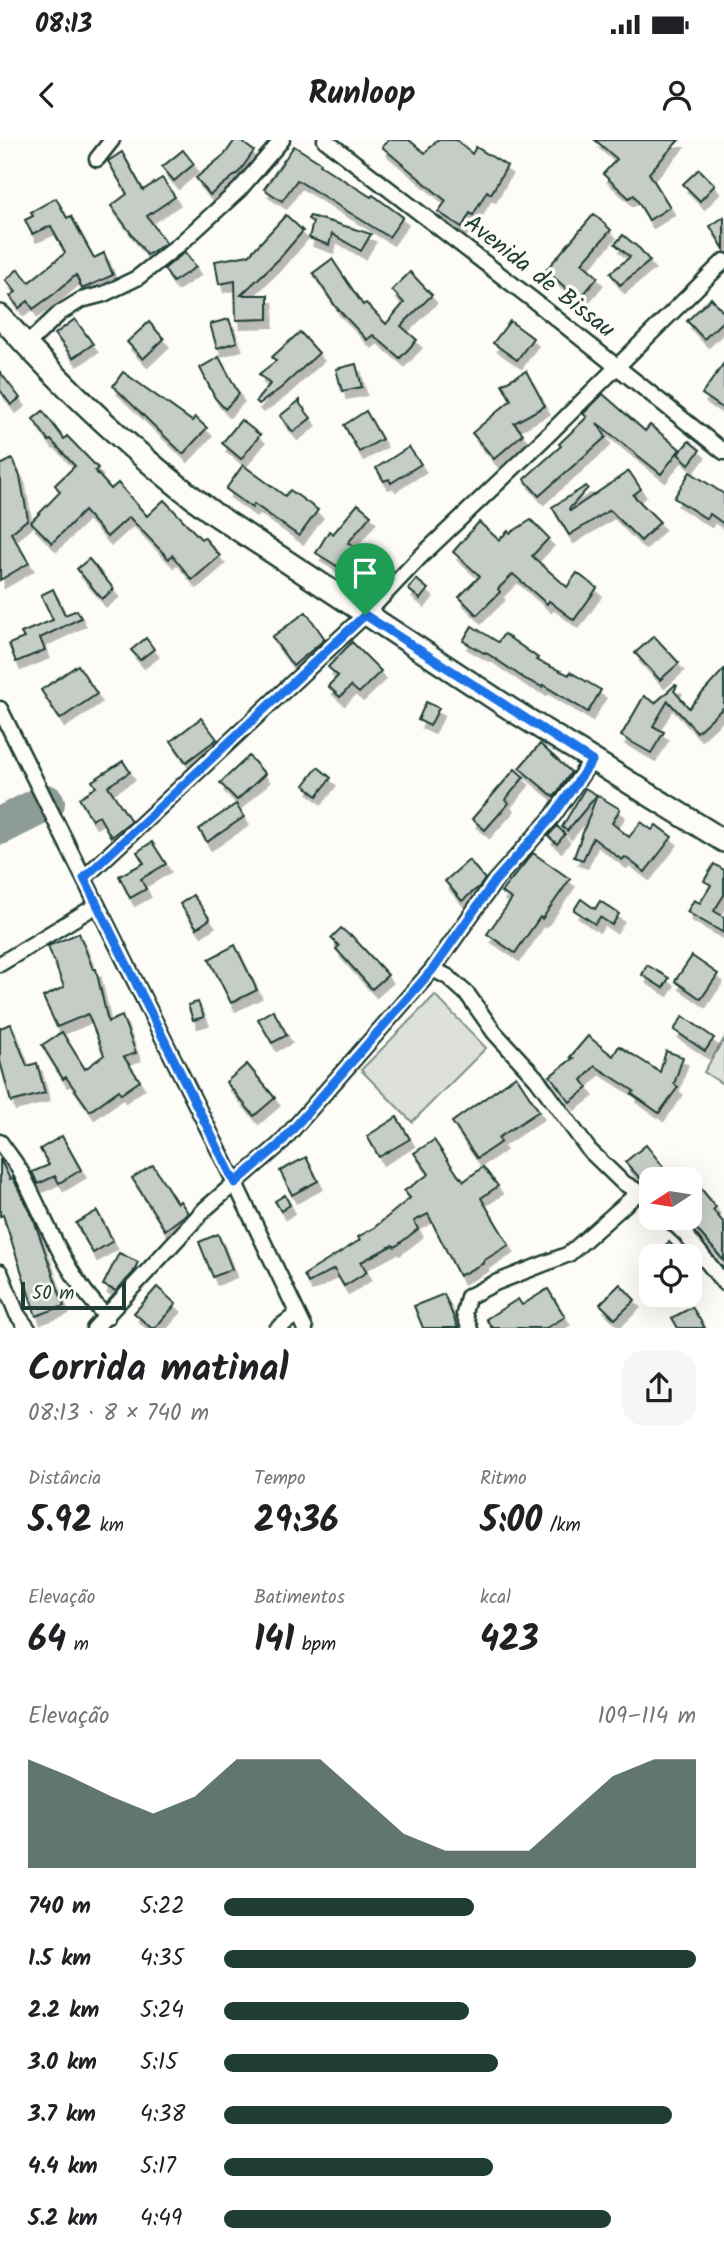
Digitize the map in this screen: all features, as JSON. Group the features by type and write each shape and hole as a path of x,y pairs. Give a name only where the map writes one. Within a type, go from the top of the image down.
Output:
{"main road":[{"path":"0,316 98,418 167,479 365,615 592,761 724,841"}],"street":[{"path":"97,159 112,140"},
{"path":"26,345 60,313 81,300 104,294 137,278 181,243 239,190 282,140"},
{"name":"Avenida de Bissau","path":"325,140 724,452"},
{"path":"84,878 365,615 420,557 724,261"},
{"path":"0,709 304,1328"},
{"path":"94,1328 205,1209 279,1145 433,969 495,881 553,816 592,761"},
{"path":"0,964 97,905"},
{"path":"433,969 448,977 468,995 494,1032 537,1079 589,1150 622,1182 639,1192 569,1254 495,1283 468,1297 464,1314 470,1328"},
{"path":"0,1142 23,1175 55,1244 77,1282 107,1317"},
{"path":"681,1230 724,1283"},
{"path":"0,1272 17,1314 28,1328"},
{"path":"277,1328 297,1314"}],"shaded area":[{"path":"435,995 486,1048 412,1122 361,1070"},
{"path":"724,1039 724,1085 704,1072"}],"building":[{"path":"235,140 254,151 239,172 210,195 196,178 225,154"},
{"path":"388,140 409,140 425,153 437,140 457,140 472,154 476,147 507,166 491,194 487,191 473,215 470,213 462,227 438,212 446,201 382,147"},
{"path":"595,140 679,140 649,173 670,207 649,220 634,195 629,198 603,174 617,159"},
{"path":"294,146 403,217 389,237 297,180 282,201 264,189"},
{"path":"183,150 194,164 174,181 162,167"},
{"path":"122,152 143,190 162,178 175,197 147,216 166,243 147,255 111,206 127,194 108,161"},
{"path":"699,169 715,185 700,201 683,184"},
{"path":"56,198 67,218 71,216 94,258 104,253 113,275 82,289 76,275 33,309 28,301 19,308 10,296 16,292 6,280 18,269 29,282 65,253 51,226 32,234 25,220 33,216 31,212"},
{"path":"594,214 611,230 582,263 598,277 579,300 546,270"},
{"path":"286,215 303,231 279,259 241,295 268,295 268,319 236,320 235,281 219,284 215,261 249,255"},
{"path":"310,216 371,234 361,251 332,234 329,245 309,238 313,222 308,219"},
{"path":"724,217 724,249 710,226"},
{"path":"623,235 650,261 620,285 610,273 630,257 615,244"},
{"path":"185,252 196,267 173,282 164,269"},
{"path":"332,259 363,305 366,303 386,324 404,303 392,290 410,272 432,295 401,326 417,340 400,358 373,335 367,340 336,307 313,273"},
{"path":"711,298 724,313 724,320 704,339 687,321"},
{"path":"75,319 93,344 73,358 55,334"},
{"path":"229,319 237,342 217,348 210,324"},
{"path":"510,321 533,338 517,360 493,343"},
{"path":"149,322 164,339 143,359 127,342"},
{"path":"300,332 319,353 259,404 256,401 270,384 259,374 276,361 272,357"},
{"path":"219,357 239,394 225,409 215,398 200,368"},
{"path":"724,363 724,409 702,394"},
{"path":"356,364 362,387 342,391 336,369"},
{"path":"526,371 545,406 514,423 523,434 494,459 472,433 511,400 502,384"},
{"path":"0,372 20,398 11,405 0,390"},
{"path":"123,372 192,421 195,417 207,428 183,454 113,386"},
{"path":"603,394 645,431 650,425 680,449 661,474 597,423 606,437 539,496 524,479 561,446 559,444 587,417 583,414"},
{"path":"300,400 311,418 293,432 280,416"},
{"path":"43,411 64,439 67,436 98,468 95,471 111,489 118,483 147,516 164,500 201,539 204,537 220,556 192,580 172,555 169,559 129,517 107,537 84,511 52,543 31,522 60,492 55,485 75,466 51,440 49,441 33,419"},
{"path":"366,411 382,439 359,452 344,425"},
{"path":"241,420 260,435 241,459 222,443"},
{"path":"689,441 700,450 689,464 678,454"},
{"path":"409,447 421,464 391,483 389,479 384,481 376,468"},
{"path":"12,459 20,476 28,519 11,533 29,563 0,580 0,465"},
{"path":"243,465 285,496 290,490 318,510 299,536 254,504 252,508 226,489"},
{"path":"629,471 641,489 633,495 660,522 641,541 610,510 569,535 552,507 586,486 588,488 570,511"},
{"path":"690,472 724,494 724,524 710,514 707,519 674,498"},
{"path":"358,504 371,515 348,543 367,555 369,553 384,568 365,585 347,567 345,571 316,553 329,531 333,534"},
{"path":"531,520 549,538 532,556 567,587 577,573 597,588 574,620 549,601 547,604 513,574 498,589 500,592 477,615 459,597 480,576 453,552 479,522 499,540 508,531 510,533"},
{"path":"89,559 114,589 102,599 77,569"},
{"path":"416,579 428,589 420,599 408,589"},
{"path":"53,589 65,615 77,610 81,618 40,638 45,650 16,662 9,644 24,638 21,633 53,620 41,595"},
{"path":"306,612 325,639 293,666 272,637"},
{"path":"472,626 498,642 504,634 538,658 536,660 569,675 570,672 601,690 588,712 543,685 542,687 525,679 485,652 463,641"},
{"path":"654,636 679,663 660,680 635,653"},
{"path":"146,638 154,649 140,660 131,650"},
{"path":"352,642 381,671 359,693 351,686 340,697 328,686 338,676 328,667"},
{"path":"78,665 97,694 60,719 41,690"},
{"path":"724,669 724,707 697,732 668,701 653,726 664,732 651,753 621,736 644,696 655,703 675,685 677,686 674,691 689,708"},
{"path":"426,702 439,708 430,726 418,720"},
{"path":"201,718 217,739 186,762 171,741"},
{"path":"540,744 571,772 554,797 519,768"},
{"path":"249,756 265,774 237,800 220,783"},
{"path":"123,761 130,772 108,786 131,821 111,837 99,816 92,820 79,798 96,787 92,781"},
{"path":"318,767 331,778 317,796 304,785"},
{"path":"515,769 524,777 505,800 509,803 485,830 472,819"},
{"path":"585,788 597,795 567,831 562,827"},
{"path":"597,795 620,809 612,823 629,837 641,822 652,830 656,825 672,837 645,872 625,857 622,860 593,838 583,860 574,857"},
{"path":"236,804 244,817 207,842 199,829"},
{"path":"557,826 565,834 557,844 548,836"},
{"path":"152,842 166,864 141,879 146,889 130,898 119,876 144,863 137,852"},
{"path":"533,853 570,879 515,953 487,934 512,899 501,892"},
{"path":"469,860 485,879 462,901 445,881"},
{"path":"714,864 724,870 724,895 714,911 724,917 724,933 687,912 694,900 700,903 711,885 704,881"},
{"path":"193,895 210,919 197,928 180,904"},
{"path":"581,899 595,909 600,901 619,914 612,925 600,917 595,924 574,910"},
{"path":"341,928 351,935 388,975 372,989 336,949 339,946 331,938"},
{"path":"79,933 93,969 96,969 108,1022 122,1016 136,1053 124,1057 140,1081 121,1094 119,1090 90,1111 66,1077 63,1079 42,1045 62,1032 85,1069 104,1055 88,1014 57,1027 43,997 64,987 48,946"},
{"path":"235,945 257,990 231,1003 209,959"},
{"path":"692,956 718,974 701,999 675,981"},
{"path":"647,965 669,978 663,988 642,975"},
{"path":"198,1002 204,1017 193,1020 188,1005"},
{"path":"273,1010 287,1035 272,1043 258,1019"},
{"path":"683,1016 714,1038 705,1051 674,1030"},
{"path":"11,1024 27,1066 37,1063 45,1093 11,1102 0,1061 0,1028"},
{"path":"588,1036 613,1056 619,1046 660,1072 666,1051 683,1057 674,1084 678,1087 659,1113 632,1094 634,1091 595,1066 582,1080 588,1088 570,1102 550,1076 573,1058 570,1057"},
{"path":"247,1064 275,1098 254,1116 226,1082"},
{"path":"516,1076 539,1111 498,1138 501,1142 477,1158 452,1122"},
{"path":"397,1117 410,1139 379,1157 367,1136"},
{"path":"62,1136 81,1170 59,1183 55,1176 38,1184 32,1172 49,1165 40,1149"},
{"path":"434,1140 464,1181 483,1167 498,1186 481,1198 509,1245 483,1261 484,1263 459,1276 428,1214 414,1221 418,1229 395,1247 393,1245 361,1262 367,1272 344,1286 334,1269 308,1283 304,1275 360,1240 358,1237 375,1227 410,1198 404,1191 429,1174 414,1153"},
{"path":"646,1145 664,1167 639,1167 639,1177 625,1162"},
{"path":"306,1157 318,1181 292,1195 280,1171"},
{"path":"0,1159 10,1179 13,1178 35,1223 64,1306 36,1316 3,1215 0,1216"},
{"path":"153,1165 177,1203 180,1201 188,1213 165,1230 132,1178"},
{"path":"702,1190 716,1207 713,1210 724,1223 724,1261 697,1230 702,1230"},
{"path":"285,1195 290,1205 281,1211 275,1201"},
{"path":"97,1211 113,1241 93,1253 76,1223"},
{"path":"218,1234 232,1269 213,1277 199,1242"},
{"path":"119,1253 138,1262 133,1273 116,1291 103,1285"},
{"path":"620,1284 635,1300 615,1319 600,1304"},
{"path":"157,1287 176,1304 155,1328 151,1328 134,1313"},
{"path":"548,1289 565,1317 546,1328 492,1328 486,1319 518,1299 522,1305"},
{"path":"444,1294 458,1328 423,1328 414,1306"},
{"path":"692,1307 705,1328 678,1328 672,1318"}],"taxiway":[{"path":"0,826 46,803"}],"route":[{"path":"365,615 592,761 553,816 495,881 433,969 279,1145 235,1183 84,878 365,615"}]}
